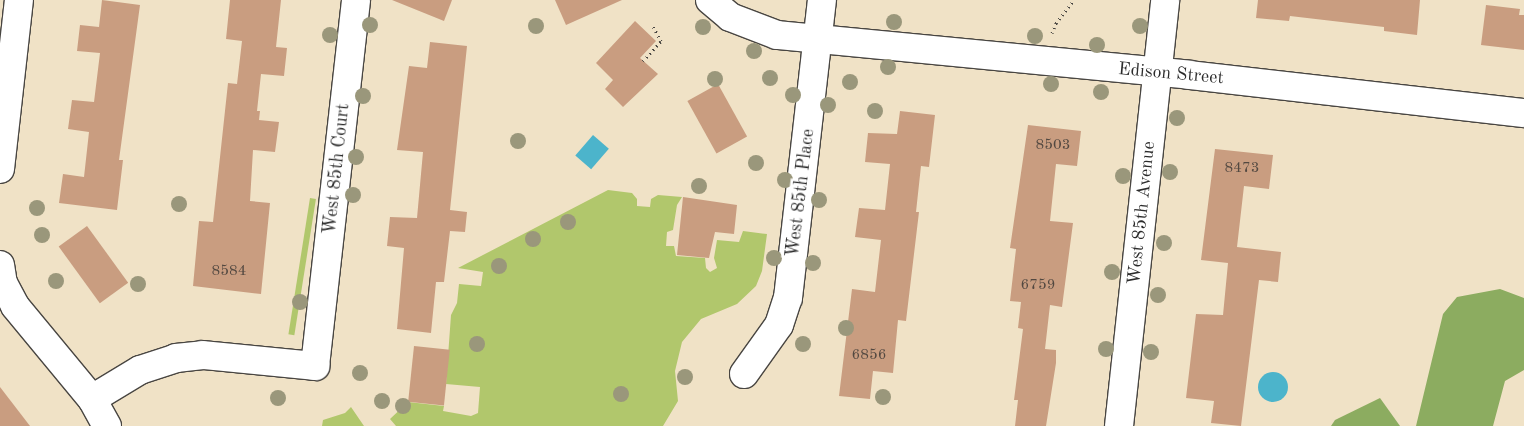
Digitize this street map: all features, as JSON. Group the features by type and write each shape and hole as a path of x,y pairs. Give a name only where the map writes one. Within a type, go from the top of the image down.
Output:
{"street":[{"path":"0,169 19,0"},
{"name":"West 85th Court","path":"92,399 140,370 176,358 203,355 315,366 356,0"},
{"name":"Edison Street","path":"710,0 730,17 777,35 1157,72 1524,113"},
{"name":"West 85th Place","path":"744,374 779,325 788,298 822,0"},
{"name":"West 85th Avenue","path":"1119,426 1165,0"},
{"path":"1,277 15,306 51,352 92,399 107,426"}],"path":[{"path":"1052,33 1056,22 1074,0"},
{"path":"643,61 661,41 652,24"}],"green space":[{"path":"608,190 632,193 637,199 637,206 650,207 651,199 658,195 682,197 677,205 673,230 667,232 666,246 674,246 676,256 705,258 706,268 710,272 717,268 714,258 717,240 739,242 743,231 767,234 762,271 756,286 737,304 701,319 682,342 675,371 678,401 663,426 396,426 390,419 408,402 444,406 443,411 471,416 478,413 480,387 446,384 451,315 457,303 459,284 481,286 483,272 458,268"},
{"path":"310,198 316,199 294,335 288,334"},
{"path":"1500,289 1524,298 1524,370 1505,381 1493,426 1416,426 1443,314 1457,297"},
{"path":"1380,398 1400,426 1331,426 1335,420"},
{"path":"351,407 364,426 322,426 323,420 345,413"}],"water":[{"path":"593,135 609,149 591,169 575,155"},
{"path":"1273,372 1283,377 1288,387 1283,397 1273,402 1263,397 1258,387 1263,377"}],"building":[{"path":"102,0 140,5 119,160 123,160 117,210 59,203 63,174 84,177 89,132 68,129 72,100 94,102 100,53 77,51 80,25 99,27"},
{"path":"230,0 281,0 276,47 287,48 284,76 261,74 257,111 260,111 259,120 279,122 275,152 253,150 250,201 270,203 261,294 193,286 199,221 213,222 228,83 237,84 242,41 226,39"},
{"path":"392,0 452,0 444,21"},
{"path":"555,0 622,0 566,25"},
{"path":"1258,0 1420,0 1417,35 1384,31 1384,27 1290,16 1289,21 1256,18"},
{"path":"1486,5 1520,9 1519,15 1524,15 1524,50 1481,45"},
{"path":"635,21 656,41 640,58 658,74 623,107 605,89 613,80 596,63"},
{"path":"430,42 467,46 450,210 467,212 465,232 450,231 444,282 436,282 431,333 397,329 404,248 387,246 390,217 417,218 423,152 397,150 409,66 427,68"},
{"path":"718,84 747,136 716,153 687,101"},
{"path":"900,111 935,115 929,167 921,166 916,212 919,212 906,321 898,320 893,373 873,371 870,399 839,396 852,289 875,292 881,240 855,237 859,208 885,210 890,164 865,162 868,133 897,134"},
{"path":"1028,125 1081,131 1077,166 1056,164 1050,221 1073,223 1062,307 1050,305 1045,349 1056,350 1056,363 1046,426 1015,426 1018,400 1014,400 1023,329 1018,328 1021,302 1010,301 1016,249 1010,248"},
{"path":"1215,149 1273,155 1269,189 1244,186 1237,247 1281,252 1278,282 1259,280 1241,426 1211,423 1214,401 1186,398 1196,314 1223,315 1228,263 1201,260"},
{"path":"683,197 737,205 734,234 715,232 709,258 677,255"},
{"path":"87,226 128,283 100,303 59,247"},
{"path":"414,346 450,350 444,405 408,402"},
{"path":"0,387 30,426 0,426"}]}
